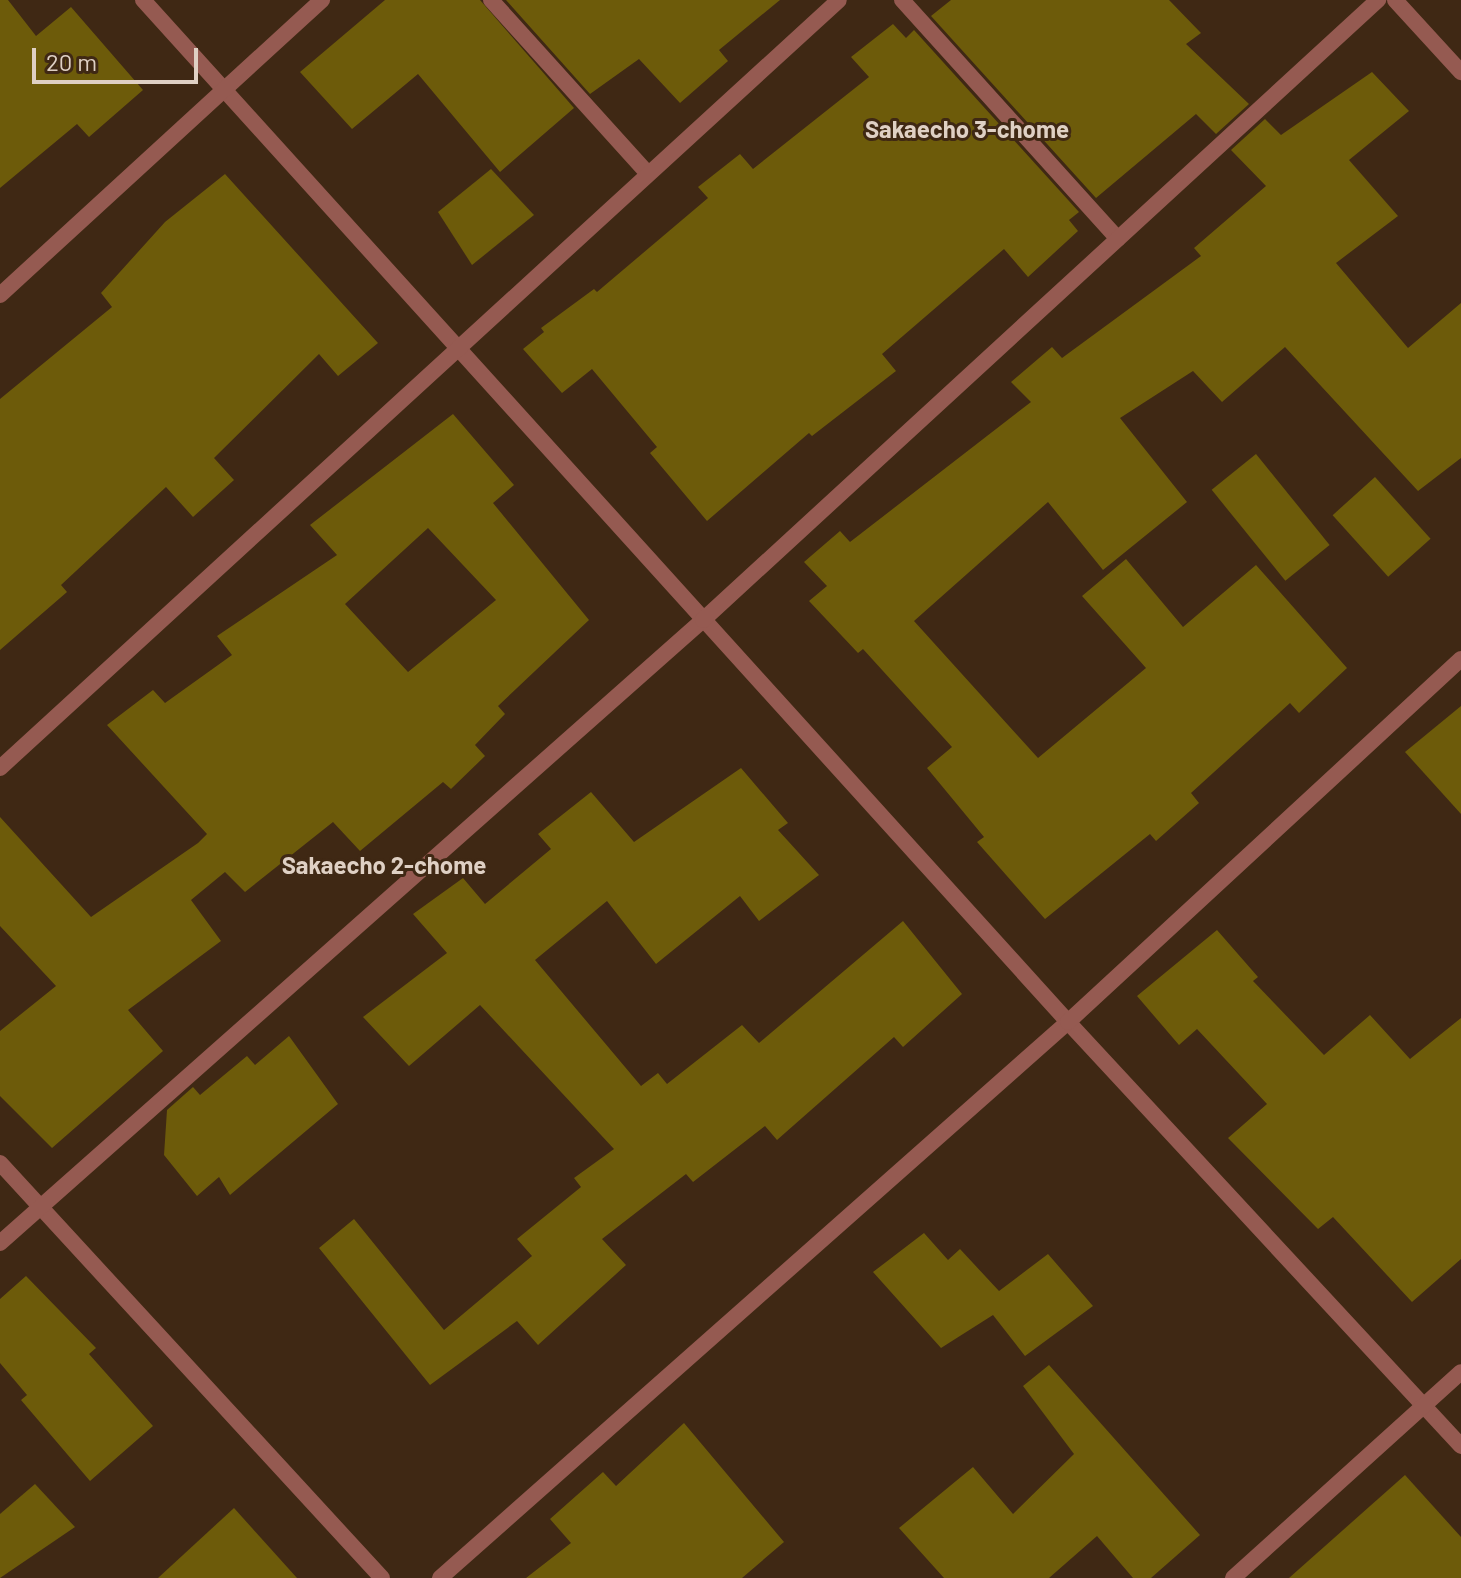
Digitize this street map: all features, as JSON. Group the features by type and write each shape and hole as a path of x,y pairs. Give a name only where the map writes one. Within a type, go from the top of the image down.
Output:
{"street":[{"path":"143,0 1068,1022 1461,1446"},
{"path":"0,295 322,0"},
{"path":"491,0 648,174"},
{"path":"0,768 839,0"},
{"path":"902,0 1118,239"},
{"path":"0,1243 703,620 1378,0"},
{"path":"1395,0 1461,72"},
{"path":"440,1578 1068,1022 1461,659"},
{"path":"0,1163 382,1578"},
{"path":"1233,1578 1461,1372"}],"building":[{"path":"0,0 8,0 36,36 71,7 143,90 89,137 77,124 0,188"},
{"path":"385,0 480,0 574,108 500,172 418,74 352,129 300,72"},
{"path":"506,0 780,0 719,50 728,61 680,103 639,59 590,94"},
{"path":"951,0 1169,0 1201,33 1186,44 1249,104 1216,134 1196,114 1096,198 931,16"},
{"path":"893,24 906,38 914,30 1079,212 1069,220 1078,231 1028,277 1004,249 882,354 896,371 812,436 809,433 707,521 650,453 657,447 592,369 562,393 523,349 544,332 541,328 594,289 597,292 708,198 698,187 740,154 753,169 869,77 851,57"},
{"path":"1372,72 1409,111 1349,160 1398,216 1336,263 1408,348 1461,303 1461,458 1418,491 1285,347 1222,402 1193,371 1120,418 1187,502 1103,570 1048,502 914,621 1038,758 1146,668 1082,596 1126,559 1183,627 1256,565 1347,668 1299,713 1290,703 1191,793 1199,803 1156,841 1150,834 1045,919 977,842 984,837 927,768 952,747 863,649 858,653 809,601 827,586 804,562 840,531 850,542 1031,402 1011,382 1052,347 1062,358 1201,256 1194,248 1266,186 1231,150 1265,119 1281,135"},
{"path":"491,169 534,215 472,265 438,212"},
{"path":"225,174 378,343 338,376 319,354 214,458 234,480 193,517 166,487 61,585 67,592 0,650 0,399 112,307 101,293 165,222"},
{"path":"453,414 514,485 493,503 589,620 498,706 505,714 475,745 485,756 451,789 443,782 360,851 333,822 245,892 225,872 191,900 221,941 128,1010 163,1051 52,1148 0,1096 0,1031 56,986 0,926 0,817 91,917 198,843 207,834 107,725 153,690 165,703 232,655 217,636 337,555 310,525","holes":["428,528 496,600 408,672 345,604"]},
{"path":"1256,454 1330,545 1285,581 1212,490"},
{"path":"1375,477 1431,539 1388,577 1333,515"},
{"path":"1461,706 1461,814 1405,752"},
{"path":"741,768 788,823 778,830 819,875 759,921 740,896 656,964 607,901 535,960 641,1086 658,1073 667,1084 742,1025 759,1043 903,921 962,994 903,1047 894,1037 777,1140 765,1126 693,1182 686,1174 602,1239 626,1265 538,1345 517,1321 430,1385 319,1248 354,1219 444,1330 532,1256 517,1239 581,1187 574,1178 614,1149 480,1005 409,1066 363,1017 447,953 413,914 463,878 485,904 551,849 538,834 591,792 634,842"},
{"path":"1217,930 1258,977 1253,981 1324,1055 1370,1015 1410,1059 1461,1018 1461,1259 1412,1302 1333,1217 1318,1229 1228,1138 1267,1104 1197,1029 1179,1045 1137,996"},
{"path":"289,1036 338,1104 230,1195 219,1177 197,1196 164,1155 167,1110 193,1087 200,1095 247,1056 255,1065"},
{"path":"924,1233 948,1260 960,1249 999,1291 1048,1254 1093,1306 1025,1356 993,1315 941,1348 873,1272"},
{"path":"26,1276 96,1348 89,1354 153,1426 90,1481 21,1400 27,1395 0,1363 0,1299"},
{"path":"1049,1365 1200,1535 1151,1578 1133,1578 1097,1536 1049,1578 944,1578 899,1528 973,1467 1013,1514 1074,1454 1023,1386"},
{"path":"684,1423 784,1542 742,1578 526,1578 571,1543 550,1519 603,1472 616,1486"},
{"path":"1405,1475 1461,1537 1461,1578 1289,1578"},
{"path":"35,1484 75,1527 0,1578 0,1514"},
{"path":"234,1508 297,1578 158,1578"}],"district":[{"name":"Sakaecho 3-chome","path":"967,129"},
{"name":"Sakaecho 2-chome","path":"384,865"}]}
